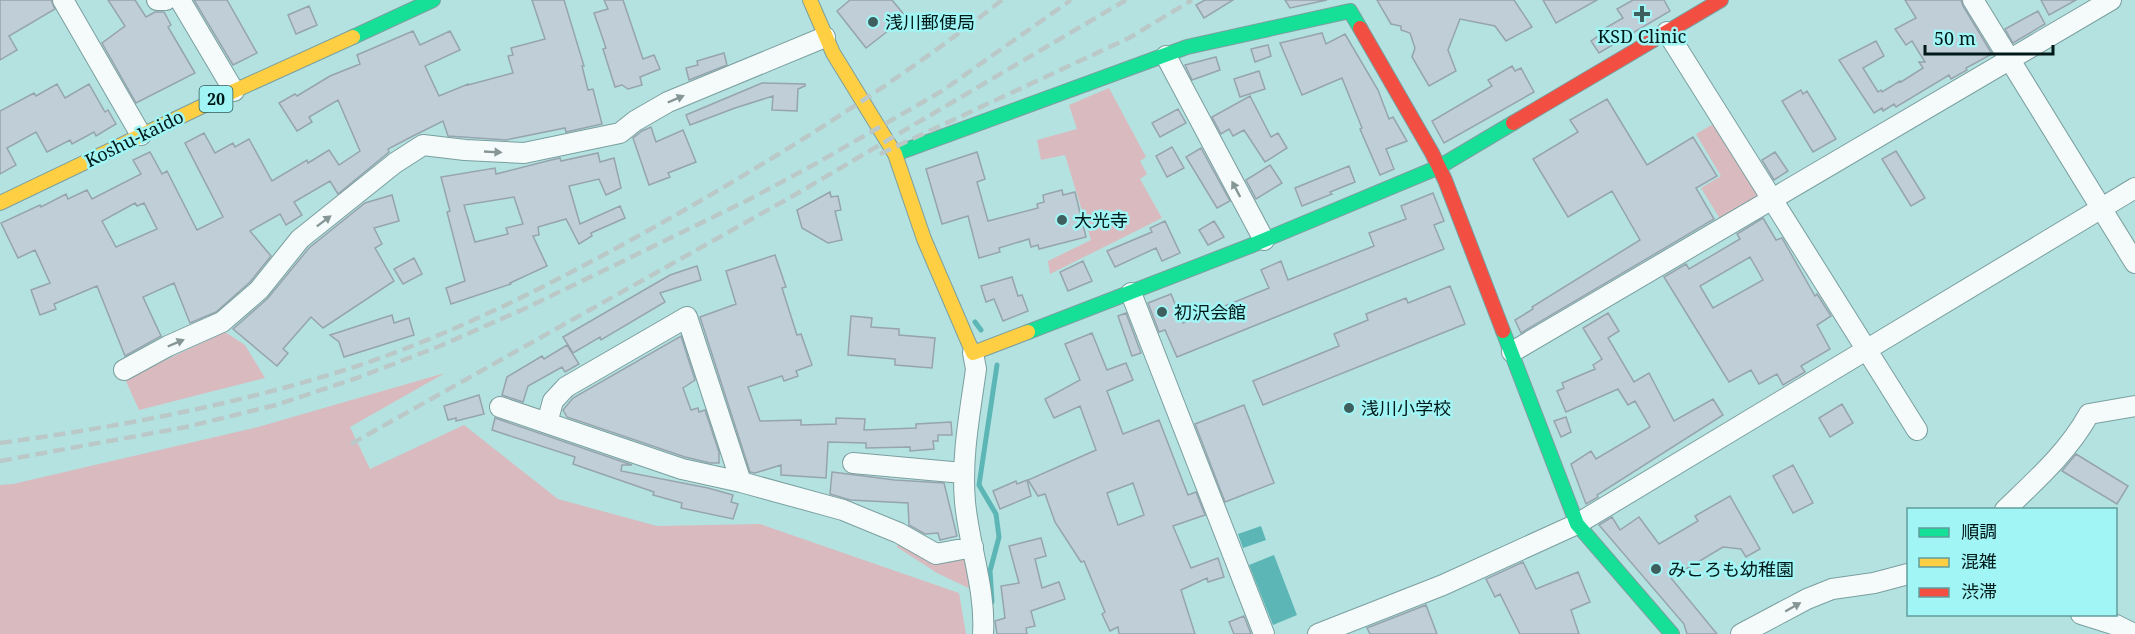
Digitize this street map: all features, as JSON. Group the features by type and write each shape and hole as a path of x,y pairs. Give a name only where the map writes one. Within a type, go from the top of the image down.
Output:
{"main road":[{"name":"Koshu-kaido","path":"0,203 234,91 433,0"},
{"path":"810,0 825,37 895,154 924,239 973,353 1264,240 1439,167 1720,0"},
{"path":"895,154 1187,47 1350,11 1439,167 1577,524 1672,634"}],"street":[{"path":"63,0 141,135"},
{"path":"157,0 166,0"},
{"path":"180,0 234,91"},
{"path":"1973,0 2135,263"},
{"path":"1512,352 2111,0"},
{"path":"1667,32 1917,430"},
{"path":"124,370 168,346 222,322 259,290 300,239 395,163 423,145 524,153 620,133 635,121 668,102 825,37"},
{"path":"1166,56 1264,240"},
{"path":"1318,634 1443,585 1577,524 2135,188"},
{"path":"1131,293 1264,634"},
{"path":"547,423 553,401 566,387 687,317 741,482"},
{"path":"973,353 976,369 963,473 981,594 983,634"},
{"path":"2007,508 2076,437 2089,414 2135,406"},
{"path":"500,408 682,469 741,482 843,510 898,533 936,554 973,548"},
{"path":"853,463 963,473"},
{"path":"1741,634 1807,599 1832,589 1874,583 1907,574"},
{"path":"2084,616 2116,625 2134,634"}],"shaded area":[{"path":"1109,88 1146,157 1140,161 1147,174 1140,179 1162,218 1050,274 1048,261 1091,240 1065,155 1041,160 1037,140 1077,129 1069,105"},
{"path":"1722,119 1771,199 1725,227 1701,188 1721,176 1696,134"},
{"path":"225,332 245,345 265,378 139,410 125,379"},
{"path":"445,373 350,427 370,469 464,425 558,499 657,526 760,524 959,593 966,634 0,634 0,485 13,484 258,427"},
{"path":"899,533 936,554 973,547 981,594 937,573 897,547"}],"water":[{"path":"1261,526 1266,540 1243,548 1238,534"},
{"path":"1274,555 1297,615 1273,625 1249,565"}],"building":[{"path":"0,0 51,0 55,9 9,36 17,50 0,60"},
{"path":"108,0 135,0 146,17 155,12 164,12 171,25 168,27 195,73 136,103 102,43 125,26"},
{"path":"194,0 227,0 257,53 233,65"},
{"path":"532,0 564,0 584,66 582,66 588,90 593,89 602,124 566,132 565,128 506,140 448,136 443,121 388,149 389,152 338,194 330,181 294,202 302,215 286,225 280,214 250,231 271,256 250,282 216,312 190,323 174,283 143,297 161,336 125,356 97,286 54,304 56,309 40,315 31,290 50,283 35,250 18,258 1,223 66,194 68,199 87,190 92,199 141,174 133,160 150,152 162,174 167,171 197,230 223,217 185,143 204,133 215,153 233,143 235,147 249,139 272,181 329,150 339,165 360,151 338,100 309,117 312,122 297,131 279,103 295,94 297,96 330,76 360,64 357,55 413,31 420,45 450,31 460,50 425,66 439,96 468,84 513,73 508,56 513,55 511,48 545,39","holes":["135,203 137,206 144,203 157,229 116,247 102,221"]},
{"path":"604,0 623,0 643,59 654,55 660,69 640,77 642,85 628,89 622,85 615,87 603,49 606,48 594,13 608,9"},
{"path":"850,0 892,0 906,17 866,48 837,11"},
{"path":"1205,0 1233,0 1204,18 1196,5"},
{"path":"1285,0 1327,0 1290,8"},
{"path":"1377,0 1514,0 1532,27 1506,41 1495,26 1460,19 1448,50 1456,71 1429,86 1412,57 1415,48 1410,33 1401,30 1401,26 1391,24"},
{"path":"1543,0 1597,0 1556,23"},
{"path":"1633,0 1664,0 1670,11 1599,53 1591,41 1601,34 1600,31 1623,18 1617,9"},
{"path":"1905,0 1961,0 1992,54 1951,79 1949,75 1896,107 1894,104 1883,111 1882,108 1874,113 1839,60 1876,41 1884,56 1863,68 1878,92 1901,82 1923,68 1919,62 1925,62 1912,41 1906,45 1895,29 1916,18"},
{"path":"2041,0 2076,0 2049,15"},
{"path":"309,6 317,25 296,34 288,15"},
{"path":"2038,11 2045,24 2013,43 2005,29"},
{"path":"1322,33 1326,44 1345,34 1378,90 1389,119 1393,117 1407,141 1386,149 1394,169 1380,175 1360,129 1362,128 1342,78 1302,95 1280,43"},
{"path":"1268,45 1271,56 1255,62 1251,49"},
{"path":"724,53 727,65 689,80 686,68 698,65 697,61"},
{"path":"1216,57 1220,70 1192,80 1185,65"},
{"path":"1512,66 1515,71 1521,68 1534,92 1444,143 1432,121 1492,86 1488,80"},
{"path":"1259,71 1265,89 1240,97 1234,79"},
{"path":"762,83 805,84 798,89 797,111 772,110 773,96 690,125 686,115"},
{"path":"57,84 65,98 89,84 105,112 108,110 116,124 96,136 94,132 72,144 70,140 47,152 36,132 7,148 16,165 0,174 0,111 34,93 36,96"},
{"path":"1801,90 1803,94 1807,91 1836,139 1813,152 1782,101"},
{"path":"1250,96 1271,137 1278,133 1287,148 1265,162 1244,130 1233,136 1229,129 1221,134 1212,117"},
{"path":"1607,99 1647,165 1693,137 1717,176 1696,188 1714,219 1521,333 1515,320 1640,240 1612,191 1568,217 1533,159 1578,132 1570,120"},
{"path":"1178,109 1186,123 1160,137 1152,123"},
{"path":"651,127 656,142 683,130 696,162 668,173 670,177 649,185 633,138"},
{"path":"1172,147 1184,168 1167,177 1156,156"},
{"path":"1201,148 1230,201 1217,208 1186,157"},
{"path":"1896,151 1925,198 1911,206 1882,159"},
{"path":"977,152 985,179 977,182 988,221 1038,208 1037,204 1044,202 1043,195 1062,190 1063,195 1075,192 1086,237 1039,249 1038,245 1031,247 1029,239 999,248 1000,252 979,258 968,216 942,224 926,169"},
{"path":"1775,152 1788,171 1774,180 1762,160"},
{"path":"598,153 600,162 614,158 621,188 606,195 599,179 569,186 580,224 620,206 625,218 591,233 592,236 579,244 566,219 538,227 539,235 533,236 547,266 511,284 451,304 446,288 465,281 447,212 450,211 441,177 495,168 496,174 560,158 561,161","holes":["514,197 523,224 506,228 508,234 475,242 464,205"]},
{"path":"1270,165 1282,183 1256,199 1246,180"},
{"path":"1349,166 1355,182 1302,206 1295,188"},
{"path":"830,192 831,197 838,196 841,210 835,211 842,240 828,243 802,228 797,210"},
{"path":"1433,193 1444,221 1434,225 1444,249 1177,357 1165,330 1159,332 1148,303 1171,294 1183,323 1269,288 1261,270 1281,261 1288,280 1374,246 1369,233 1406,219 1401,206"},
{"path":"392,195 399,221 374,228 382,244 375,248 394,281 323,328 311,317 283,349 288,353 277,366 233,329 268,298 309,248 365,203"},
{"path":"1763,218 1776,240 1782,238 1815,296 1817,294 1831,316 1817,325 1830,349 1801,366 1805,372 1783,385 1777,374 1759,384 1751,370 1729,382 1664,277 1686,264 1689,269 1740,239 1737,234","holes":["1750,257 1763,280 1713,308 1700,286"]},
{"path":"1165,221 1180,253 1162,261 1156,248 1115,267 1107,251 1152,232 1150,228"},
{"path":"1214,221 1224,237 1208,245 1199,230"},
{"path":"775,255 786,287 782,288 797,335 801,334 812,365 796,371 798,376 784,381 782,376 748,387 760,421 801,420 801,425 836,424 836,418 865,419 864,430 916,428 916,424 951,422 952,435 938,435 938,441 933,441 934,449 910,451 910,447 866,448 866,443 828,442 826,478 781,475 781,465 755,473 750,472 700,317 736,304 726,271"},
{"path":"414,258 422,274 403,284 394,269"},
{"path":"1083,261 1092,281 1068,291 1060,272"},
{"path":"697,266 701,280 660,293 665,302 601,340 600,337 573,353 563,337 670,275"},
{"path":"1012,277 1018,296 1022,295 1028,311 1003,321 994,299 986,302 981,286"},
{"path":"1450,286 1465,324 1263,405 1253,381 1339,346 1334,334 1368,320 1366,314 1406,298 1408,303"},
{"path":"1126,313 1141,353 1132,356 1118,316"},
{"path":"1608,313 1619,331 1608,338 1634,382 1649,373 1674,421 1713,399 1723,415 1586,504 1571,464 1591,451 1596,459 1650,427 1635,401 1628,405 1618,389 1566,412 1557,391 1564,388 1562,383 1595,369 1593,365 1602,359 1583,328"},
{"path":"392,315 394,323 409,318 414,335 344,357 339,342 330,335"},
{"path":"851,316 872,318 871,327 899,329 899,335 935,338 932,368 895,365 895,359 848,355"},
{"path":"1092,333 1107,370 1126,363 1133,380 1107,391 1123,434 1159,420 1188,495 1196,492 1205,515 1173,526 1191,568 1218,558 1224,577 1208,582 1207,578 1181,590 1195,634 1119,634 1118,627 1110,631 1102,614 1105,612 1084,561 1081,562 1055,522 1045,494 1038,496 1028,480 1096,450 1080,406 1054,418 1045,399 1080,380 1065,344","holes":["1133,483 1144,515 1118,525 1107,493"]},
{"path":"681,336 695,380 683,388 691,410 698,408 699,412 705,410 719,452 719,463 685,457 567,417 563,410 573,398"},
{"path":"567,345 579,364 565,372 562,367 528,386 523,402 502,395 507,377 542,356 544,359"},
{"path":"479,395 484,414 456,421 456,418 448,420 444,406"},
{"path":"1842,404 1853,423 1830,437 1819,418"},
{"path":"1244,405 1274,483 1225,502 1195,424"},
{"path":"1566,417 1571,432 1561,437 1554,421"},
{"path":"495,418 632,465 622,465 621,471 733,495 731,502 738,504 733,519 681,508 682,503 653,495 654,492 573,464 575,457 492,430"},
{"path":"2076,454 2128,486 2117,504 2062,471"},
{"path":"1793,465 1813,503 1793,513 1773,476"},
{"path":"832,472 895,480 944,483 957,536 940,540 938,533 925,534 909,525 908,503 850,500 830,494"},
{"path":"1027,480 1031,496 1000,509 993,491 1016,481 1017,484"},
{"path":"1730,496 1760,549 1746,557 1741,549 1723,547 1671,578 1717,634 1687,634 1684,624 1599,525 1612,517 1620,530 1639,517 1659,544 1698,521 1695,516"},
{"path":"1041,538 1046,556 1035,559 1042,588 1059,582 1065,599 1031,611 1035,626 1026,628 1027,634 997,634 995,621 1005,618 1001,586 1019,583 1009,546"},
{"path":"1523,562 1536,589 1578,572 1590,602 1571,610 1579,634 1520,634 1500,594 1495,597 1486,579"},
{"path":"1426,605 1437,634 1370,634 1367,628"},
{"path":"1244,616 1251,634 1234,634 1229,622"}],"waterway":[{"path":"975,322 981,330"},
{"path":"992,602 990,571 999,537 996,514 979,485 997,365"}],"railway":[{"path":"0,443 132,422 263,394 392,354 477,318 601,256 764,163 925,58 1002,0"},
{"path":"0,461 186,427 276,405 357,378 440,346 611,267 750,199 817,163 942,91 1071,0"},
{"path":"351,444 798,193 1126,0"},
{"path":"880,154 1129,38 1192,0"}],"traffic: fast":[{"path":"353,37 433,0"},
{"path":"895,154 1187,47 1350,11 1360,28"},
{"path":"1028,332 1250,246 1439,167 1513,123"},
{"path":"1503,331 1577,524 1672,634"}],"traffic: slow":[{"path":"810,0 833,53 895,154 924,239 973,353 1028,332"},
{"path":"0,203 353,37"}],"traffic: jam":[{"path":"1513,123 1721,0"},
{"path":"1360,28 1432,153 1445,180 1503,331"}],"place":[{"name":"KSD Clinic","path":"1642,14"},
{"name":"浅川郵便局","path":"873,22"},
{"name":"大光寺","path":"1062,220"},
{"name":"初沢会館","path":"1162,312"},
{"name":"浅川小学校","path":"1349,408"},
{"name":"みころも幼稚園","path":"1656,569"}]}
